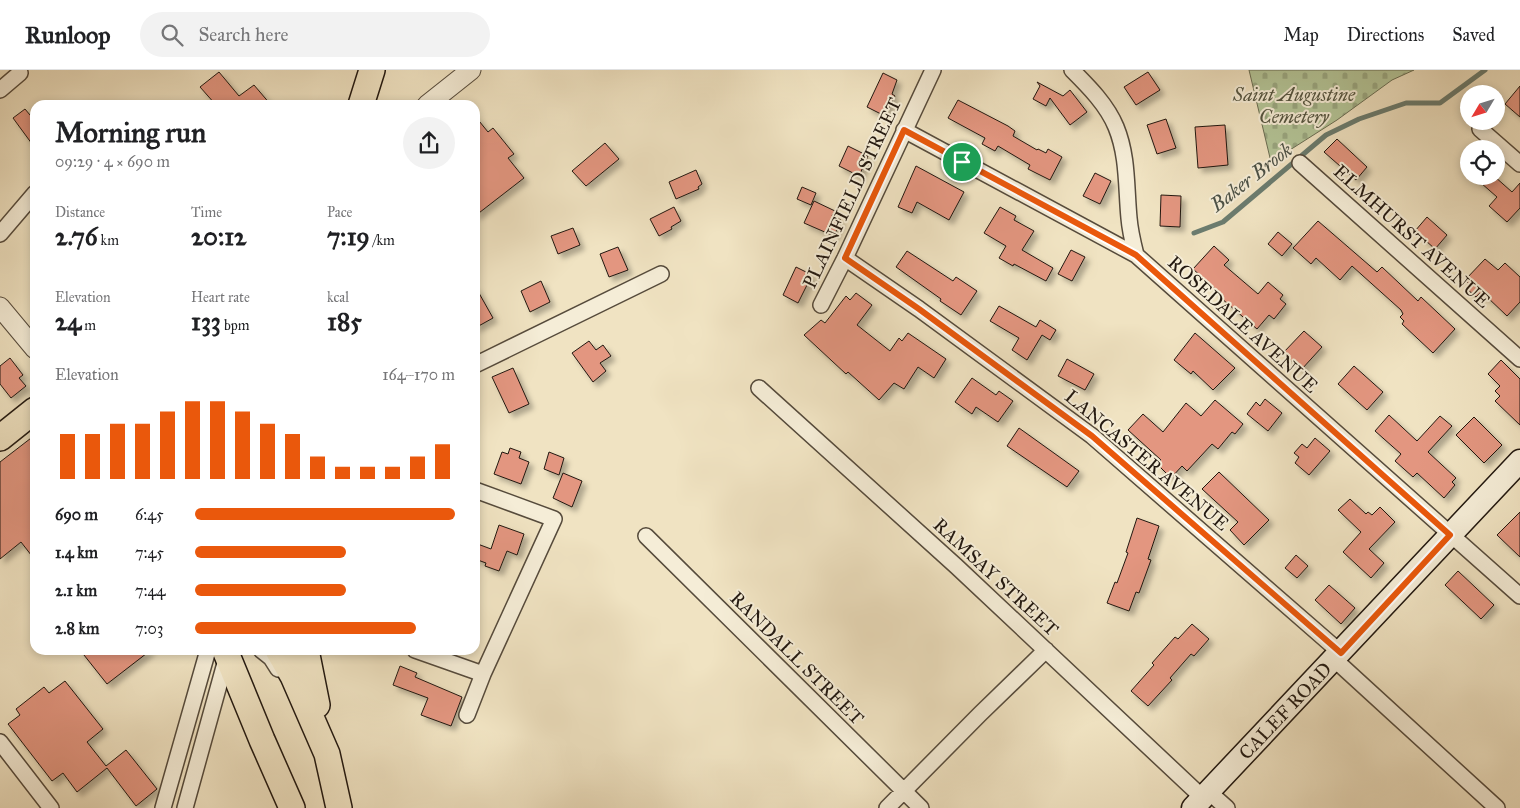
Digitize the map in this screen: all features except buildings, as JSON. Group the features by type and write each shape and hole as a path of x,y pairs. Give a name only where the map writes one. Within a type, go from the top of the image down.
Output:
{"main road":[{"path":"363,100 372,70"},
{"path":"0,438 30,414"},
{"name":"CALEF ROAD","path":"1202,799 1520,461"},
{"path":"220,655 262,740 292,808"},
{"path":"281,655 293,676 322,743"},
{"path":"307,655 322,743 339,808"}],"street":[{"path":"433,100 471,70"},
{"name":"PLAINFIELD STREET","path":"820,306 845,258 933,70"},
{"path":"1072,70 1107,110 1119,135 1125,162 1131,235 1136,255"},
{"path":"0,90 20,73"},
{"name":"ROSEDALE AVENUE","path":"904,130 1136,255 1520,596"},
{"path":"1482,130 1520,164"},
{"name":"ELMHURST AVENUE","path":"1300,163 1520,359"},
{"path":"0,234 30,200"},
{"name":"LANCASTER AVENUE","path":"845,258 919,309 1092,436 1338,656 1497,808"},
{"path":"480,363 662,274"},
{"path":"0,307 30,342"},
{"name":"RAMSAY STREET","path":"759,388 1046,650 1202,799 1227,808"},
{"path":"467,715 483,674 554,519 480,492"},
{"name":"RANDALL STREET","path":"646,536 920,808"},
{"path":"887,808 1046,650"},
{"path":"163,808 218,655"},
{"path":"185,808 218,655"},
{"path":"267,655 271,658 322,743"},
{"path":"429,655 483,674"},
{"path":"0,742 51,808"}],"green space":[{"name":"Saint Augustine Cemetery","path":"1249,70 1414,70 1392,80 1337,120 1271,162"}],"waterway":[{"name":"Baker Brook","path":"1194,233 1223,222 1326,135 1359,119 1406,103 1440,103 1485,70"}],"route":[{"path":"904,130 962,162 1136,255 1450,535 1341,653 1092,436 919,309 845,258 904,130"}]}
